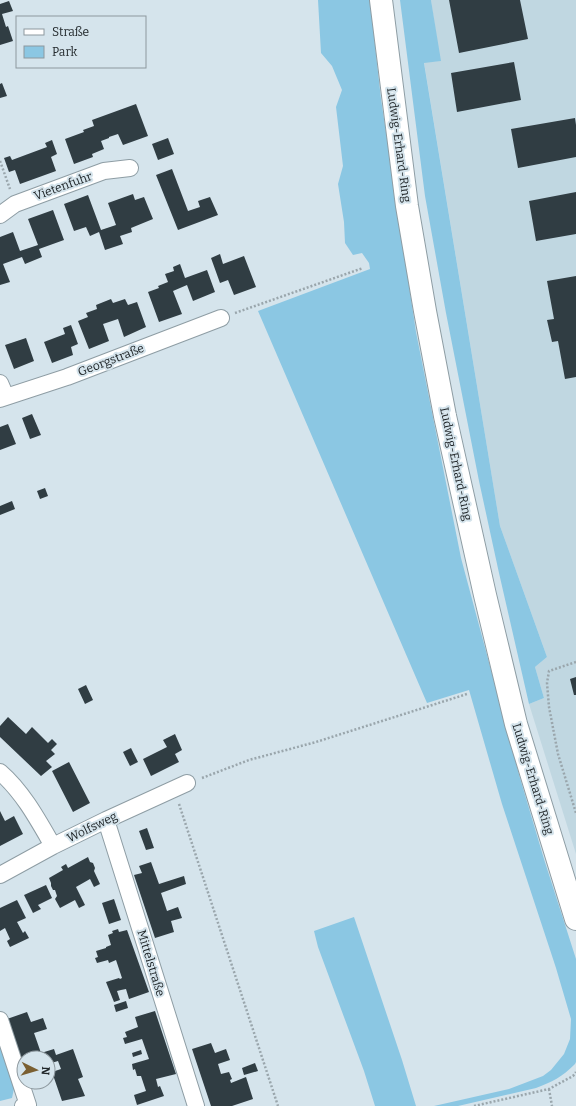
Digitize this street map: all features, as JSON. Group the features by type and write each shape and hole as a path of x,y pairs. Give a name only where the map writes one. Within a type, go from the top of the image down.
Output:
{"main road":[{"name":"Ludwig-Erhard-Ring","path":"381,0 407,206 445,416 485,595 516,724 576,919"}],"street":[{"name":"Vietenfuhr","path":"0,215 15,204 104,172 130,168"},
{"name":"Georgstraße","path":"2,393 67,377 221,318"},
{"path":"0,772 10,782 38,819 53,846"},
{"name":"Wolfsweg","path":"0,875 53,846 180,786"},
{"name":"Mittelstraße","path":"106,820 196,1106"},
{"path":"0,1020 28,1105 23,1106"}],"path":[{"path":"0,161 15,204"},
{"path":"221,318 363,268"},
{"path":"576,662 549,671 547,683 549,707 558,754 576,813"},
{"path":"278,1106 180,786 249,760 316,742 467,694"},
{"path":"474,1106 549,1089 573,1076 576,1072"},
{"path":"549,1089 552,1106"}],"shaded area":[{"path":"431,0 576,0 576,854 529,704 544,698 535,667 547,657 500,526 424,62 440,61"}],"green space":[{"path":"318,0 370,0 381,99 416,332 461,558 520,778 576,959 575,1064 557,1079 536,1088 458,1106 434,1106 509,1089 543,1076 551,1070 564,1054 570,1039 571,1019 556,968 502,804 469,690 427,703 258,311 370,269 369,263 362,253 353,255 345,243 344,222 338,184 343,166 336,107 342,90 332,66 321,53"},
{"path":"400,0 431,0 441,61 424,63 500,526 547,657 535,667 544,698 529,704 479,481 446,313 425,196"},
{"path":"354,917 416,1106 375,1106 364,1071 318,947 314,931"},
{"path":"0,1044 15,1084 12,1098 0,1101"}],"building":[{"path":"449,0 520,0 528,39 459,53"},
{"path":"9,1 13,11 2,14 6,27 8,26 13,41 0,45 0,4"},
{"path":"514,62 521,100 457,112 451,73"},
{"path":"2,83 7,96 0,98 0,84"},
{"path":"136,104 148,136 123,145 118,134 109,137 101,141 104,149 92,154 93,157 74,164 65,139 84,132 83,130 94,126 92,120"},
{"path":"575,118 576,157 518,168 511,129"},
{"path":"168,138 174,154 158,160 152,144"},
{"path":"52,140 57,154 51,157 56,171 20,184 15,170 9,172 4,158 10,156 12,160 47,147 45,143"},
{"path":"172,169 188,211 200,207 198,201 210,197 218,215 178,230 156,175"},
{"path":"576,192 576,234 536,241 529,201"},
{"path":"133,194 135,200 144,197 153,219 131,228 132,232 120,236 123,244 105,250 99,232 90,236 86,227 74,231 64,204 88,195 101,230 116,225 108,203"},
{"path":"53,210 64,240 39,249 42,257 25,264 22,257 3,264 10,282 0,285 0,237 13,232 20,251 38,245 28,219"},
{"path":"220,254 223,264 244,256 256,287 234,295 228,280 220,283 211,258"},
{"path":"180,264 185,278 207,270 215,292 193,301 187,285 173,291 182,314 159,322 148,292 159,288 158,286 168,282 165,274 174,271 173,267"},
{"path":"576,276 576,377 565,379 558,341 552,342 547,320 554,319 547,281"},
{"path":"111,299 113,303 125,299 128,305 137,302 146,327 124,337 118,319 103,324 109,341 89,349 78,321 88,317 86,313 97,309 96,305"},
{"path":"71,325 78,344 71,347 73,355 52,363 44,342 65,334 63,328"},
{"path":"26,338 34,361 14,369 5,345"},
{"path":"32,414 41,435 30,439 22,418"},
{"path":"8,424 16,444 0,450 0,427"},
{"path":"45,488 48,496 40,499 37,491"},
{"path":"12,501 15,509 0,515 0,506"},
{"path":"576,677 576,695 574,695 570,679"},
{"path":"86,685 93,700 85,704 78,689"},
{"path":"8,717 26,734 32,727 48,743 52,739 57,744 51,750 55,754 46,761 52,767 41,776 0,737 0,726"},
{"path":"175,734 182,750 175,754 179,762 151,776 143,759 167,747 163,740"},
{"path":"131,748 138,762 130,766 123,752"},
{"path":"69,762 90,803 73,812 52,771"},
{"path":"0,811 5,821 14,816 23,834 0,846"},
{"path":"147,828 154,848 146,850 139,831"},
{"path":"88,857 90,862 93,863 95,868 94,871 100,884 94,887 90,879 76,887 85,905 79,908 75,900 60,908 55,899 57,896 55,890 53,890 51,886 49,878 63,870 61,867 66,864 68,868"},
{"path":"151,862 159,884 184,876 186,884 161,893 167,911 178,907 182,918 171,921 174,932 155,938 134,875 142,873 139,866"},
{"path":"46,885 52,898 38,905 41,909 33,913 24,895"},
{"path":"114,899 121,920 109,924 102,903"},
{"path":"17,900 26,918 17,922 23,933 25,931 29,938 10,947 7,941 10,939 5,928 0,931 0,908"},
{"path":"118,929 119,932 127,930 149,992 129,999 126,989 117,991 120,1000 114,1002 106,982 122,978 116,960 109,963 108,960 97,963 95,958 98,957 96,951 111,945 108,935 113,933 112,931"},
{"path":"126,1001 128,1008 116,1012 114,1005"},
{"path":"155,1011 176,1074 156,1079 158,1087 160,1086 164,1096 137,1105 134,1095 146,1091 141,1076 137,1076 135,1069 133,1070 132,1064 149,1059 142,1039 125,1044 123,1038 127,1037 125,1032 138,1027 135,1017"},
{"path":"27,1012 31,1022 43,1018 47,1029 34,1033 40,1050 18,1050 7,1019"},
{"path":"211,1043 215,1053 226,1049 230,1060 218,1064 221,1074 229,1072 232,1079 230,1080 231,1083 246,1077 253,1099 232,1106 211,1106 192,1049"},
{"path":"73,1049 83,1077 78,1079 85,1096 62,1101 56,1084 56,1071 61,1069 58,1061 56,1062 56,1055"},
{"path":"141,1050 142,1054 133,1057 132,1053"},
{"path":"255,1063 258,1071 244,1075 242,1068"}]}
